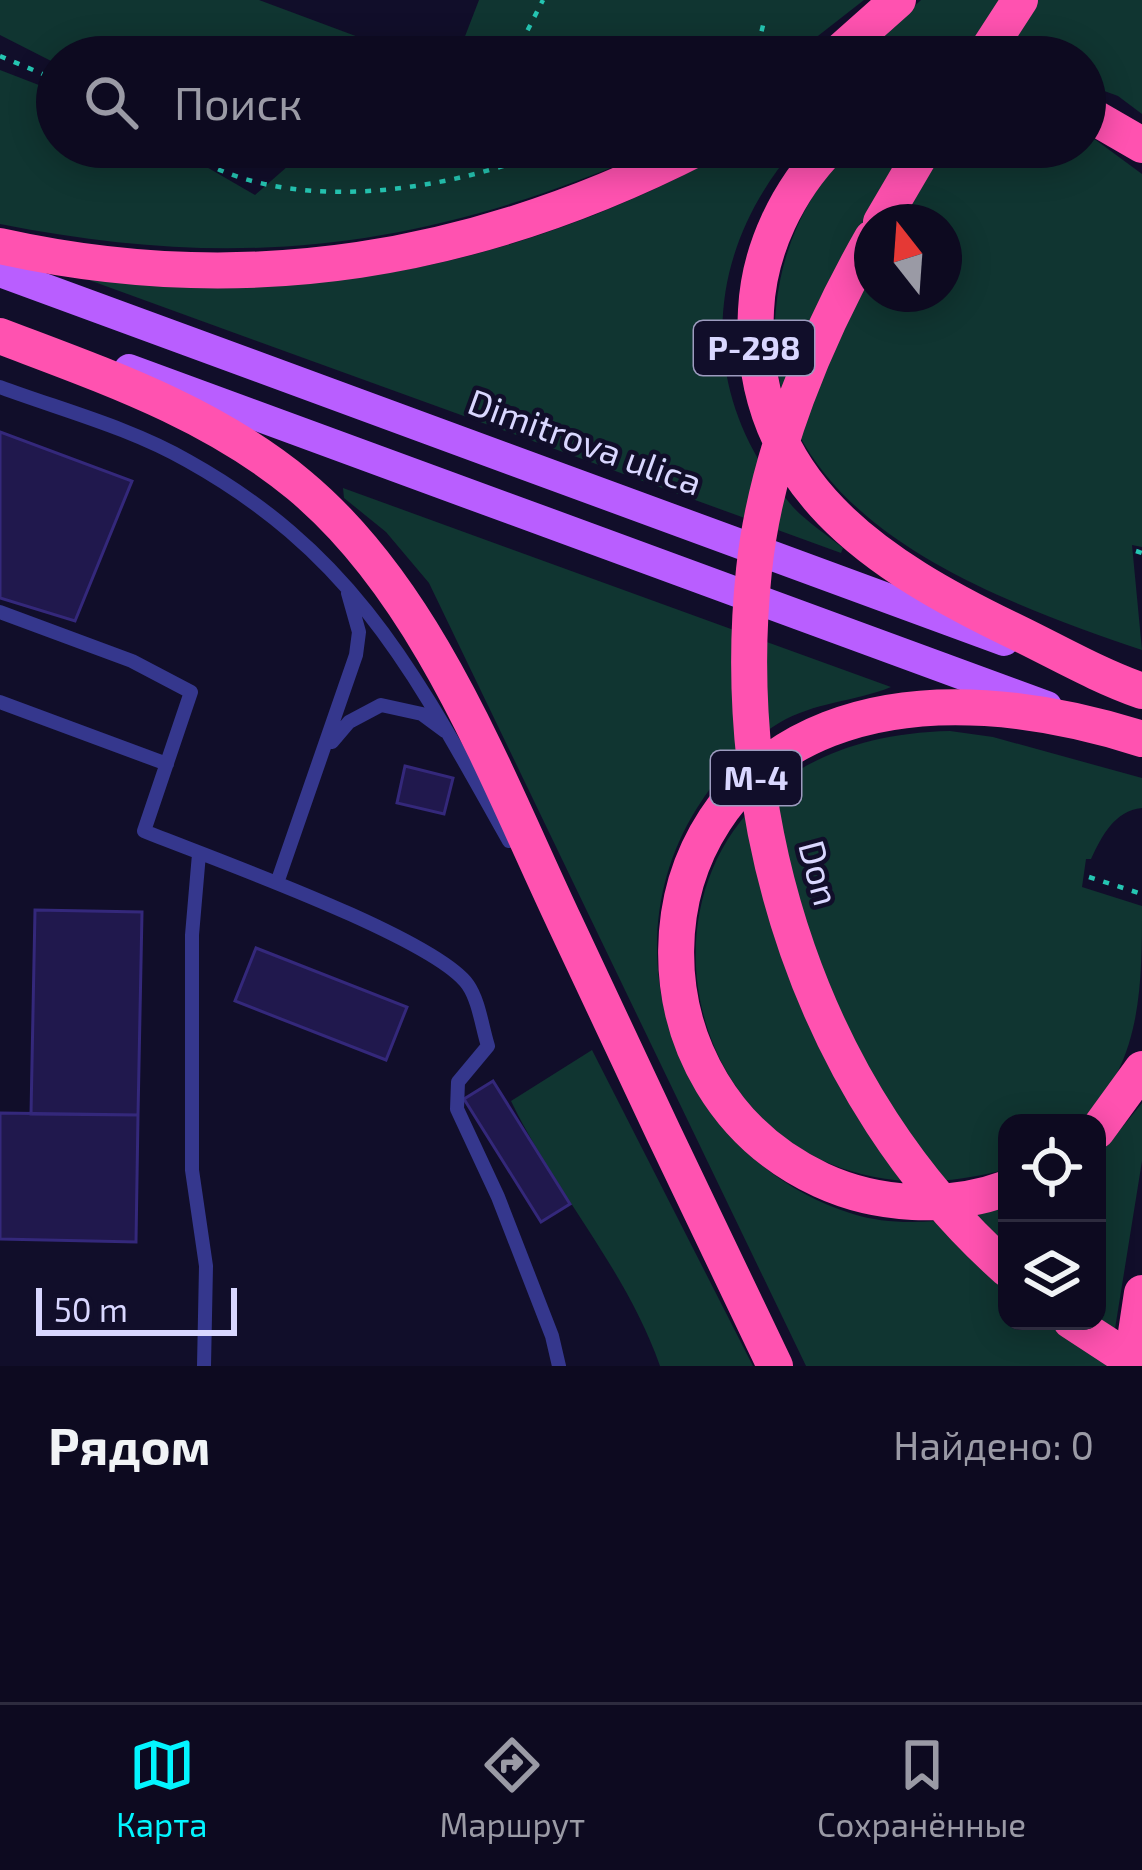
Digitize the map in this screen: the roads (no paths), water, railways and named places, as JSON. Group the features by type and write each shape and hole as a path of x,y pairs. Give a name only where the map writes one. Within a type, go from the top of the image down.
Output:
{"highway":[{"path":"858,36 898,0"},
{"path":"997,36 1020,0"},
{"path":"1106,125 1142,146"},
{"path":"0,246 72,260 203,271 275,270 389,256 536,220 653,168"},
{"name":"Р-298","path":"814,168 788,201 771,238 756,300 754,346 761,387 790,459 832,515 895,564 954,602 1135,689"},
{"path":"892,204 913,168"},
{"name":"Don","path":"854,273 832,315 791,421 754,568 750,711 758,796 789,925 838,1050 923,1178 998,1259"},
{"path":"0,336 193,413 300,485 377,566 437,663 776,1366"},
{"path":"998,1191 974,1198 874,1198 796,1169 765,1146 712,1089 690,1042 674,966 678,909 700,847 732,801 774,757 826,730 880,714 943,707 1106,728 1142,739"},
{"path":"1106,1119 1142,1069"},
{"path":"1084,1330 1135,1366 1142,1293"}],"main road":[{"name":"Dimitrova ulica","path":"0,272 1135,689"},
{"path":"0,320 533,522 1106,728"}],"lane":[{"path":"0,387 185,459 274,515 344,582 376,617 455,740 643,1089"},
{"path":"277,883 325,750 359,632 344,582"},
{"path":"0,612 131,661 191,692 144,831 277,883 441,960 470,987 488,1046 458,1082 458,1109 492,1180 559,1366"},
{"path":"0,702 166,764"},
{"path":"325,750 349,722 381,704 422,715 455,740"},
{"path":"199,854 192,935 192,1170 206,1266 204,1366"}]}
